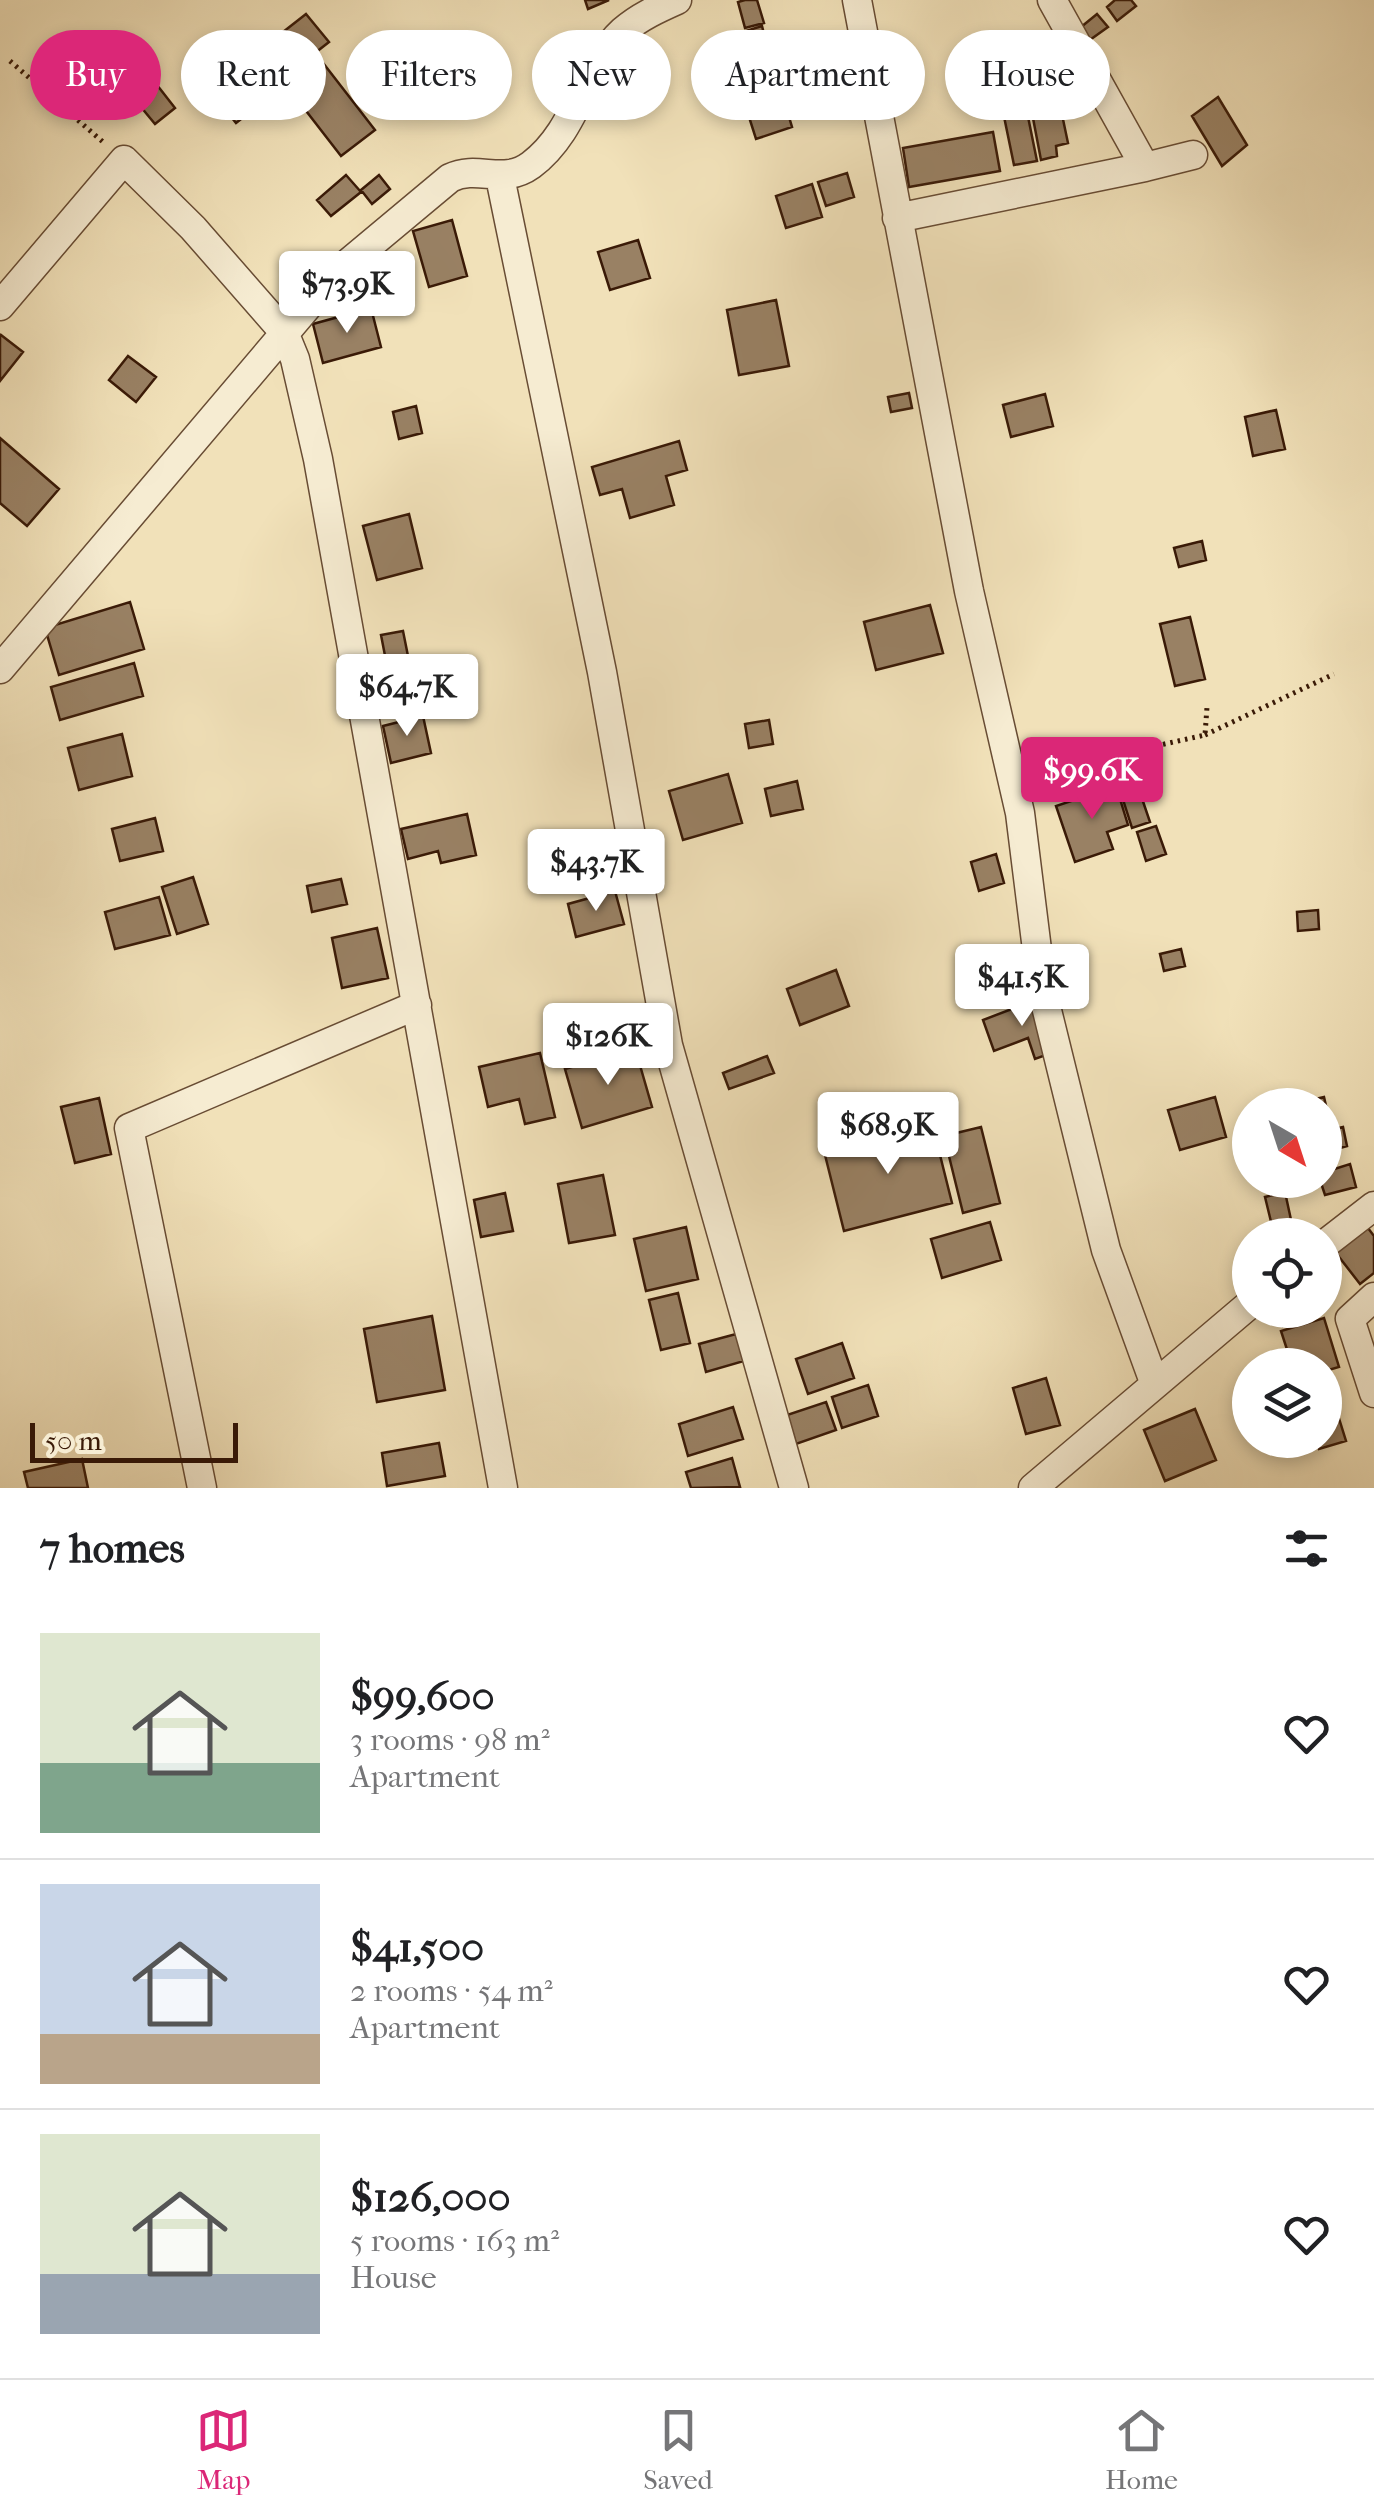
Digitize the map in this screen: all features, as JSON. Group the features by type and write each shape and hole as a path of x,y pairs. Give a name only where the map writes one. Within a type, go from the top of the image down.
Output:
{"street":[{"path":"0,669 335,274 450,178 465,171 500,177 525,169 546,153 622,32 652,11 678,0"},
{"path":"857,0 968,590 1020,812 1042,990 1106,1250 1154,1382"},
{"path":"1052,0 1145,167"},
{"path":"896,218 1193,154"},
{"path":"0,306 124,160 193,228 284,332 295,359 318,459 504,1488"},
{"path":"500,177 602,672 668,1045 794,1488"},
{"path":"202,1488 129,1128 416,1005"},
{"path":"1342,1231 1374,1206"},
{"path":"1374,1297 1350,1319 1374,1394"},
{"path":"1032,1488 1232,1319"}],"path":[{"path":"10,61 124,160"},
{"path":"1020,812 1040,792 1160,745 1205,735 1334,674"},
{"path":"1205,735 1206,708"}],"building":[{"path":"585,0 609,0 588,9"},
{"path":"757,0 764,23 745,28 738,2"},
{"path":"1115,0 1131,0 1136,6 1117,21 1107,7"},
{"path":"306,14 319,30 286,30"},
{"path":"1097,14 1108,27 1104,30 1077,30"},
{"path":"326,67 346,93 346,120 367,120 375,130 341,156 313,120 326,120"},
{"path":"161,90 175,108 161,119"},
{"path":"1218,97 1247,145 1222,166 1192,116"},
{"path":"750,120 790,120 792,127 756,139"},
{"path":"1005,120 1029,120 1037,161 1014,165"},
{"path":"1033,120 1063,120 1068,143 1056,146 1057,156 1041,160"},
{"path":"993,132 1000,171 909,187 903,148"},
{"path":"847,173 854,197 826,206 818,182"},
{"path":"346,175 361,192 331,216 317,200"},
{"path":"379,175 390,189 372,204 361,190"},
{"path":"812,184 822,217 786,228 776,196"},
{"path":"452,220 467,276 429,287 413,231"},
{"path":"638,240 650,278 610,290 598,252"},
{"path":"776,300 789,366 739,375 727,310"},
{"path":"371,308 381,347 323,363 313,324"},
{"path":"0,337 23,352 0,381"},
{"path":"128,356 156,377 136,402 109,380"},
{"path":"909,393 912,408 891,412 888,397"},
{"path":"1045,394 1053,426 1011,437 1003,405"},
{"path":"416,406 422,433 399,439 393,412"},
{"path":"1276,410 1285,449 1253,456 1245,417"},
{"path":"0,438 59,489 27,526 0,503"},
{"path":"679,441 687,470 666,476 674,505 630,518 622,489 600,495 592,467"},
{"path":"409,514 422,568 377,580 363,526"},
{"path":"1202,541 1206,560 1179,567 1174,548"},
{"path":"130,602 144,649 59,675 45,628"},
{"path":"930,605 943,653 876,670 864,622"},
{"path":"1190,617 1205,679 1175,686 1160,624"},
{"path":"403,631 409,661 387,666 381,635"},
{"path":"134,663 143,696 60,720 51,687"},
{"path":"423,716 431,753 391,763 383,726"},
{"path":"769,720 773,744 749,748 745,724"},
{"path":"122,734 132,776 79,790 68,748"},
{"path":"728,774 742,823 683,840 669,791"},
{"path":"1134,775 1150,822 1132,828 1117,781"},
{"path":"797,781 803,809 771,816 765,789"},
{"path":"1116,786 1128,825 1107,832 1113,849 1075,862 1056,806"},
{"path":"467,814 476,855 441,863 438,851 408,859 401,829"},
{"path":"155,818 163,851 120,861 112,829"},
{"path":"1156,826 1166,854 1146,861 1137,832"},
{"path":"996,854 1004,883 979,891 971,862"},
{"path":"193,877 208,924 177,934 162,887"},
{"path":"341,879 347,904 312,912 307,886"},
{"path":"615,891 624,924 576,937 568,904"},
{"path":"159,897 170,935 115,949 105,912"},
{"path":"1318,910 1319,929 1298,931 1297,912"},
{"path":"377,928 388,978 342,988 332,938"},
{"path":"1181,949 1185,966 1164,971 1160,954"},
{"path":"836,970 849,1006 800,1025 787,989"},
{"path":"1038,999 1057,1051 1035,1059 1028,1038 994,1051 983,1020"},
{"path":"635,1048 652,1107 582,1128 565,1069"},
{"path":"540,1053 555,1117 525,1124 519,1099 488,1107 479,1067"},
{"path":"767,1056 774,1073 729,1089 723,1073"},
{"path":"1215,1097 1226,1137 1180,1150 1168,1110"},
{"path":"99,1098 111,1154 75,1163 61,1107"},
{"path":"932,1123 952,1203 844,1231 824,1151"},
{"path":"981,1127 1000,1203 963,1213 944,1136"},
{"path":"1350,1164 1356,1187 1342,1191 1342,1167"},
{"path":"603,1175 615,1235 569,1243 558,1184"},
{"path":"505,1193 513,1231 481,1237 474,1200"},
{"path":"1265,1198 1286,1198 1291,1218 1270,1218"},
{"path":"1362,1220 1374,1236 1374,1273 1360,1284 1342,1261 1342,1235"},
{"path":"990,1222 1001,1260 942,1278 931,1239"},
{"path":"686,1227 698,1279 646,1291 634,1239"},
{"path":"678,1293 690,1343 661,1350 649,1300"},
{"path":"432,1316 445,1390 377,1402 364,1329"},
{"path":"1327,1328 1333,1348 1286,1348 1281,1331"},
{"path":"736,1334 744,1361 706,1372 699,1344"},
{"path":"842,1343 854,1378 808,1394 796,1359"},
{"path":"1046,1378 1060,1425 1026,1434 1013,1388"},
{"path":"868,1385 878,1416 842,1428 832,1397"},
{"path":"826,1402 836,1430 796,1444 787,1415"},
{"path":"733,1407 743,1439 688,1456 679,1424"},
{"path":"1195,1409 1216,1460 1165,1481 1144,1430"},
{"path":"439,1443 445,1476 387,1486 382,1453"},
{"path":"732,1458 740,1487 691,1488 686,1472"},
{"path":"82,1459 88,1488 28,1488 24,1472"}]}
